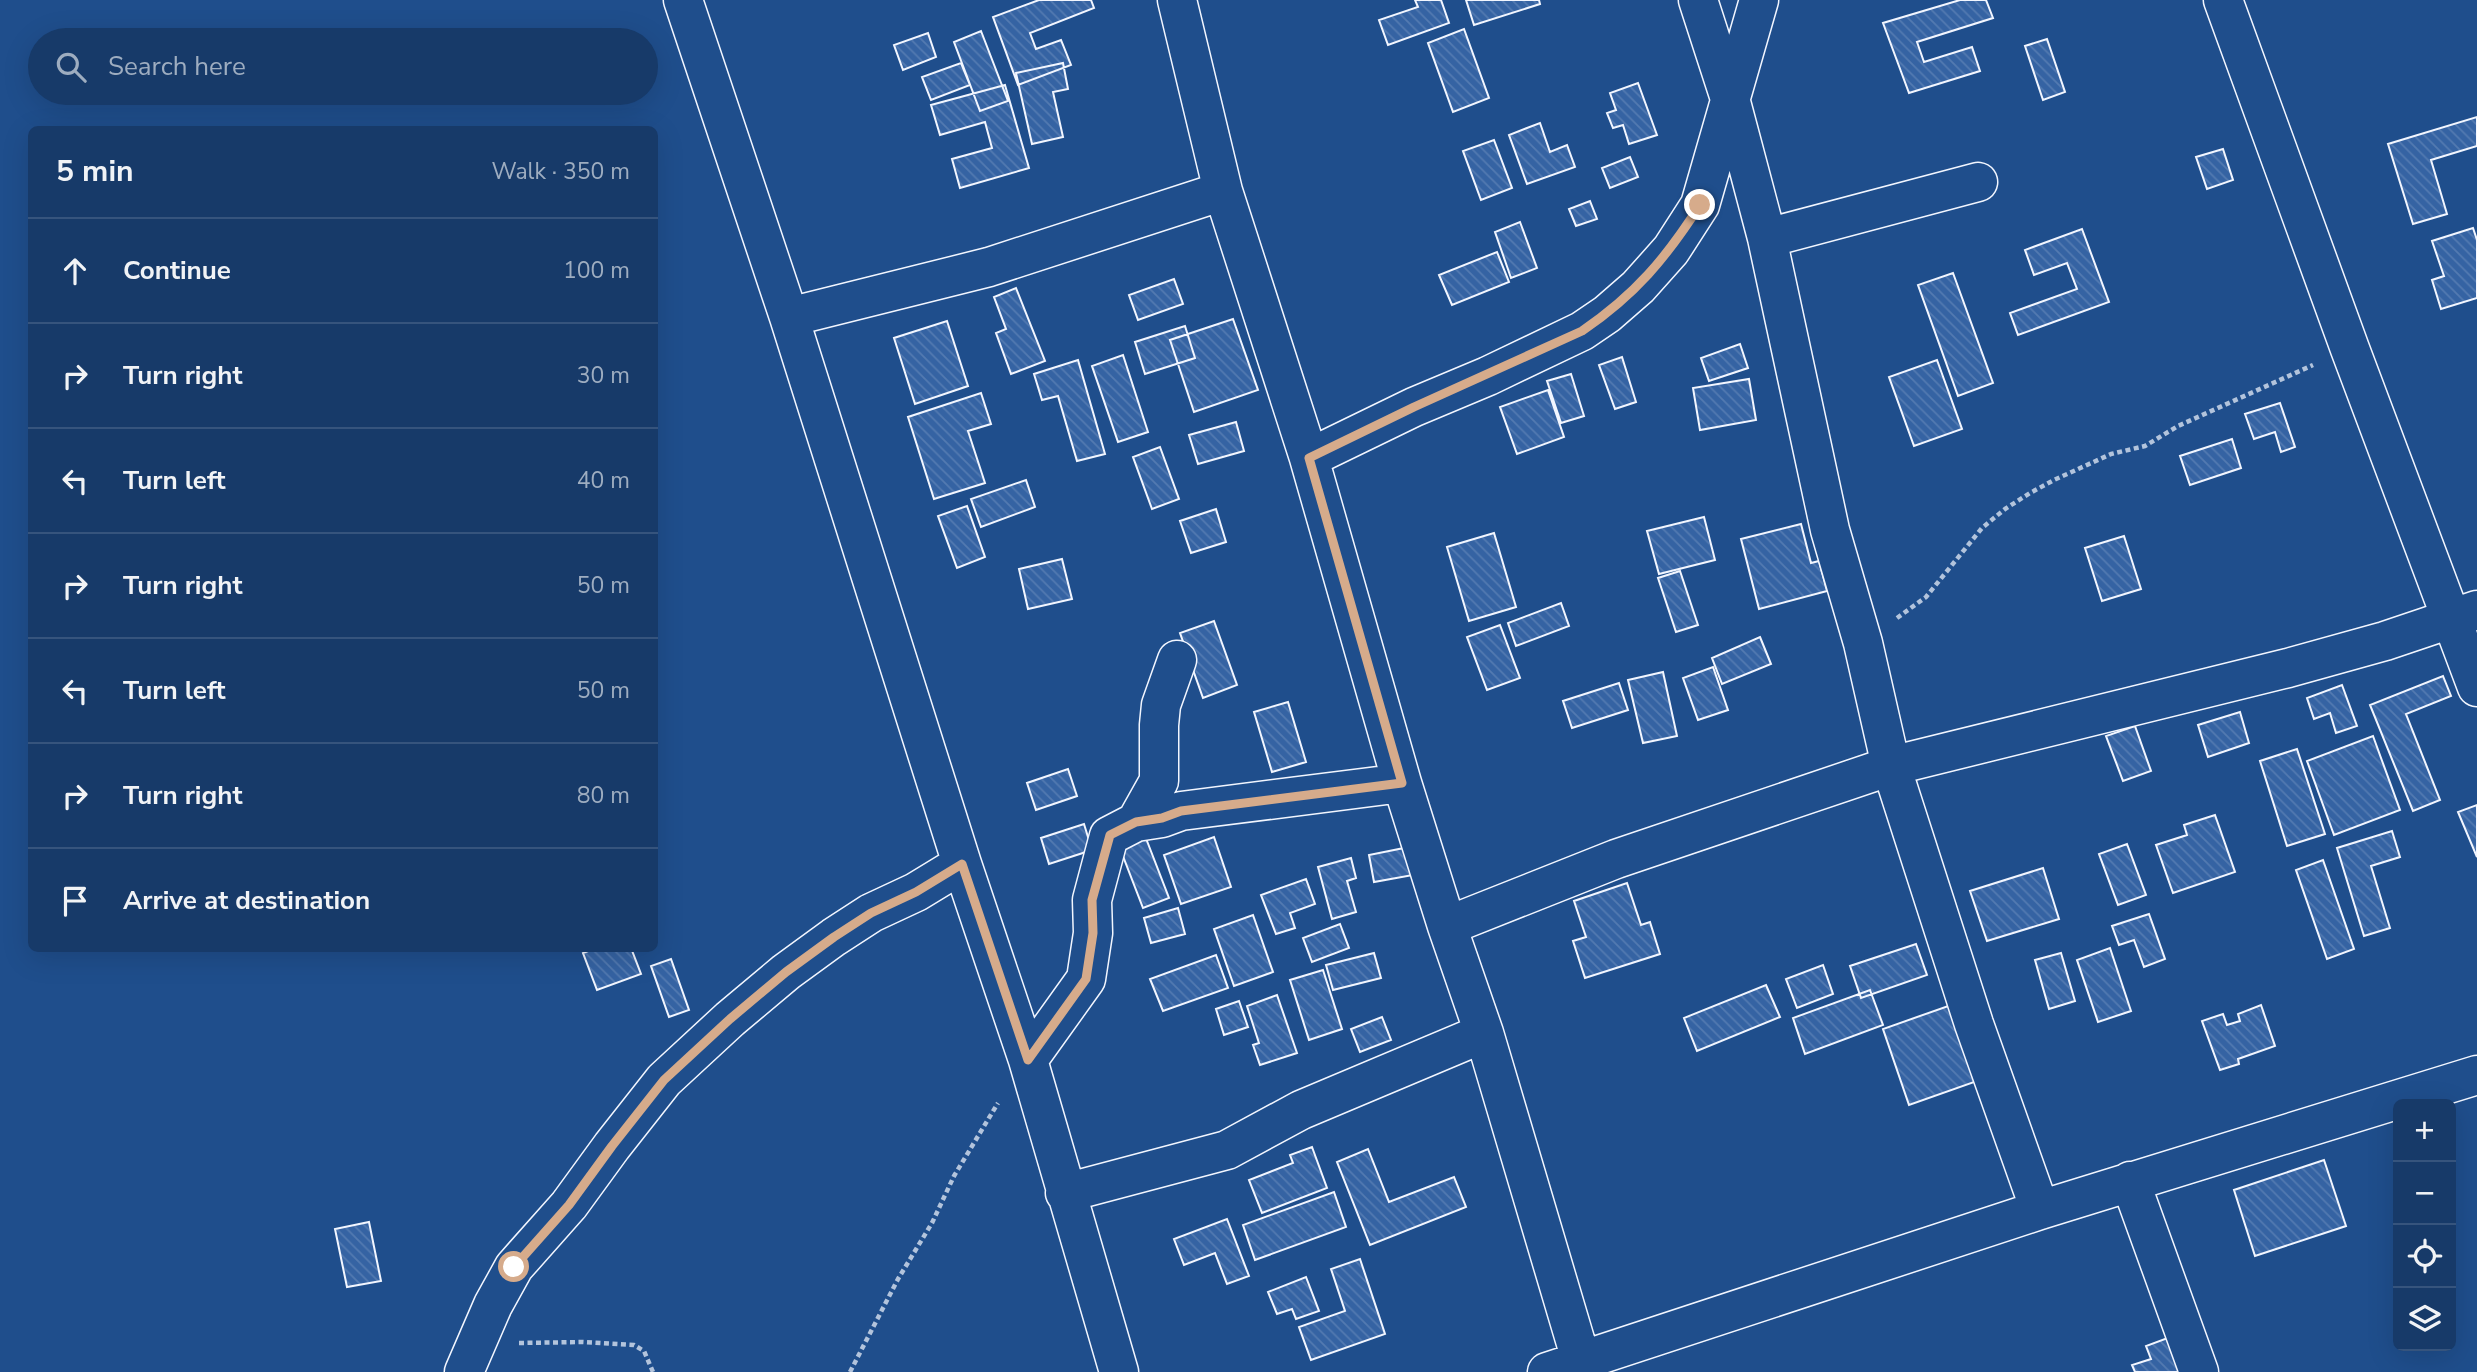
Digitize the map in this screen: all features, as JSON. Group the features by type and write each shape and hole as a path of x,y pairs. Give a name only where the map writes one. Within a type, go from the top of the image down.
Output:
{"street":[{"path":"683,0 789,317 962,864 1028,1060 1119,1372"},
{"path":"1177,0 1223,191 1309,458 1402,783 1484,1033 1564,1366 2130,1181 2477,1075"},
{"path":"1698,0 1731,102 1767,239 1830,530 1863,643 1891,766 1978,1037 2040,1210"},
{"path":"1309,458 1414,407 1559,343 1607,314 1638,287 1671,250 1700,205 1759,0"},
{"path":"2223,0 2350,349 2464,615 2477,687"},
{"path":"1767,239 1978,182"},
{"path":"789,317 989,267 1223,191"},
{"path":"1447,926 1616,859 1891,766 2276,672 2464,615"},
{"path":"1136,822 1159,781 1158,724 1161,705 1177,660"},
{"path":"1028,1060 1086,979 1093,933 1092,900 1110,835 1136,822 1162,818 1181,811 1402,783"},
{"path":"471,1358 493,1305 514,1267 569,1205 664,1080 730,1019 824,944 871,913 916,892 962,864"},
{"path":"1065,1193 1227,1150 1301,1110 1484,1033"},
{"path":"2130,1181 2199,1372"}],"path":[{"path":"1863,643 1926,597 1982,528 2030,493 2111,454 2145,446 2178,426 2350,349"},
{"path":"850,1372 898,1279 932,1223 954,1176 986,1121 1028,1060"},
{"path":"471,1358 583,1342 634,1345 644,1351 653,1372"}],"building":[{"path":"1039,0 1091,0 1094,8 1030,33 1036,49 1061,40 1071,65 1018,85 993,17"},
{"path":"1415,0 1441,0 1449,23 1388,45 1379,20 1418,7"},
{"path":"1466,0 1539,0 1540,4 1474,25"},
{"path":"1960,0 1986,0 1993,18 1917,42 1924,62 1972,47 1980,71 1909,93 1883,23"},
{"path":"1464,29 1489,98 1453,112 1428,43"},
{"path":"981,31 1008,101 980,111 954,42"},
{"path":"928,33 936,57 903,70 894,45"},
{"path":"2047,39 2065,92 2043,100 2025,46"},
{"path":"961,63 970,85 931,100 922,77"},
{"path":"1063,63 1068,89 1053,92 1063,137 1032,144 1016,73"},
{"path":"1638,83 1657,135 1629,144 1623,125 1613,128 1607,113 1616,110 1610,93"},
{"path":"1005,85 1029,168 960,188 952,159 992,148 985,122 940,135 931,105"},
{"path":"2477,117 2477,146 2431,160 2447,214 2413,224 2388,144"},
{"path":"1540,123 1550,152 1567,145 1575,167 1527,184 1509,135"},
{"path":"1494,140 1512,188 1481,200 1463,151"},
{"path":"2223,149 2233,180 2207,189 2196,157"},
{"path":"1630,157 1638,177 1610,188 1602,168"},
{"path":"1590,201 1597,219 1576,226 1569,209"},
{"path":"1520,222 1537,268 1511,278 1495,232"},
{"path":"2473,228 2477,240 2477,298 2441,309 2432,280 2444,276 2432,241"},
{"path":"2082,229 2109,302 2018,335 2010,313 2077,289 2067,263 2034,275 2025,250"},
{"path":"1497,252 1509,282 1452,305 1439,275"},
{"path":"1953,273 1993,383 1958,396 1918,285"},
{"path":"1174,279 1183,304 1138,320 1129,295"},
{"path":"1016,288 1045,361 1011,374 996,333 1006,329 994,297"},
{"path":"1233,319 1258,390 1194,412 1170,340"},
{"path":"947,321 968,386 915,404 894,338"},
{"path":"1185,326 1195,358 1145,374 1135,342"},
{"path":"1740,344 1748,368 1709,381 1701,358"},
{"path":"1123,355 1148,432 1118,442 1092,366"},
{"path":"1622,357 1636,402 1615,409 1599,365"},
{"path":"1078,360 1105,454 1077,461 1058,396 1042,400 1034,374"},
{"path":"1937,360 1962,429 1914,446 1889,377"},
{"path":"1571,374 1584,416 1561,423 1547,381"},
{"path":"1749,379 1756,420 1700,430 1693,388"},
{"path":"1548,390 1564,437 1517,454 1500,407"},
{"path":"981,393 991,424 968,431 985,483 934,499 908,417"},
{"path":"2280,403 2295,447 2281,452 2275,432 2254,439 2245,414"},
{"path":"1236,422 1244,451 1198,464 1189,435"},
{"path":"2232,439 2241,468 2190,485 2180,456"},
{"path":"1160,447 1179,499 1152,509 1133,457"},
{"path":"1026,480 1035,507 981,527 971,499"},
{"path":"967,506 985,557 957,568 938,516"},
{"path":"1216,509 1226,542 1191,553 1180,521"},
{"path":"1704,517 1715,560 1659,574 1647,531"},
{"path":"1801,524 1811,563 1819,561 1827,591 1759,609 1741,539"},
{"path":"1494,533 1516,607 1469,621 1447,547"},
{"path":"2124,536 2141,589 2102,601 2085,548"},
{"path":"1062,559 1072,599 1028,609 1019,569"},
{"path":"1680,571 1698,625 1676,632 1658,578"},
{"path":"1561,603 1569,626 1516,646 1508,623"},
{"path":"1214,621 1237,685 1203,698 1180,633"},
{"path":"1500,625 1520,678 1487,690 1467,637"},
{"path":"1760,637 1771,664 1722,684 1712,658"},
{"path":"1713,667 1728,710 1698,720 1683,678"},
{"path":"1663,672 1677,736 1643,743 1628,680"},
{"path":"2443,676 2451,696 2406,714 2440,800 2413,811 2370,705"},
{"path":"1619,683 1628,710 1572,728 1563,701"},
{"path":"2342,685 2357,726 2336,733 2330,713 2314,719 2307,698"},
{"path":"1288,702 1306,762 1272,772 1254,712"},
{"path":"2240,712 2249,743 2208,757 2198,725"},
{"path":"2135,726 2151,771 2123,781 2106,736"},
{"path":"2373,736 2400,810 2334,835 2307,761"},
{"path":"2297,749 2325,834 2287,846 2260,761"},
{"path":"1068,769 1077,796 1036,810 1027,783"},
{"path":"2477,805 2477,857 2458,812"},
{"path":"2215,815 2235,872 2173,893 2156,845 2187,835 2184,825"},
{"path":"1084,824 1092,850 1049,864 1041,838"},
{"path":"1142,828 1169,898 1143,908 1116,838"},
{"path":"2392,831 2400,857 2371,866 2390,928 2364,936 2337,848"},
{"path":"1214,837 1231,887 1181,904 1164,855"},
{"path":"2127,844 2146,895 2118,905 2099,854"},
{"path":"1409,847 1413,875 1374,882 1369,855"},
{"path":"1351,858 1356,878 1347,881 1356,912 1332,919 1318,867"},
{"path":"2323,860 2354,949 2327,959 2296,870"},
{"path":"2043,868 2059,919 1987,941 1970,891"},
{"path":"1306,879 1315,904 1290,913 1295,928 1276,934 1261,895"},
{"path":"1627,883 1641,925 1650,922 1660,954 1585,978 1573,941 1586,937 1574,901"},
{"path":"1178,908 1185,934 1151,943 1144,918"},
{"path":"2149,914 2165,959 2144,967 2134,940 2119,945 2112,926"},
{"path":"1253,915 1273,972 1234,986 1214,929"},
{"path":"1340,924 1349,948 1312,962 1303,938"},
{"path":"1916,944 1927,975 1861,998 1850,966"},
{"path":"2110,948 2131,1011 2098,1022 2077,960"},
{"path":"633,952 641,974 597,990 583,953"},
{"path":"1374,953 1381,978 1333,990 1326,965"},
{"path":"2061,953 2075,1001 2049,1009 2035,960"},
{"path":"1216,955 1228,988 1163,1011 1150,979"},
{"path":"671,959 689,1010 669,1017 651,966"},
{"path":"1823,965 1833,994 1797,1008 1786,979"},
{"path":"1323,970 1342,1029 1309,1040 1290,980"},
{"path":"1766,985 1780,1017 1697,1051 1684,1018"},
{"path":"1870,990 1883,1025 1805,1054 1793,1018"},
{"path":"1277,995 1297,1053 1260,1065 1253,1045 1259,1043 1247,1006"},
{"path":"1239,1001 1248,1027 1224,1035 1216,1009"},
{"path":"1954,1004 1980,1080 1909,1105 1883,1029"},
{"path":"2261,1005 2275,1046 2238,1059 2239,1064 2220,1070 2202,1021 2223,1014 2227,1025 2240,1021 2238,1014"},
{"path":"1382,1017 1391,1040 1360,1052 1351,1029"},
{"path":"1312,1147 1327,1188 1262,1213 1249,1180 1293,1163 1290,1155"},
{"path":"1368,1149 1389,1202 1454,1177 1466,1207 1370,1245 1337,1162"},
{"path":"2324,1160 2346,1226 2255,1256 2234,1190"},
{"path":"1334,1192 1346,1227 1255,1260 1243,1225"},
{"path":"1227,1219 1249,1276 1227,1284 1215,1253 1184,1265 1174,1239"},
{"path":"369,1222 381,1281 347,1287 335,1229"},
{"path":"1360,1259 1385,1334 1311,1360 1299,1327 1345,1311 1331,1269"},
{"path":"1306,1277 1319,1311 1296,1319 1292,1309 1277,1314 1268,1292"},
{"path":"2173,1336 2185,1372 2135,1372 2132,1365 2151,1359 2146,1346"}],"route":[{"path":"514,1267 569,1205 664,1080 786,972 871,913 916,892 962,864 1028,1060 1086,979 1093,933 1092,900 1110,835 1136,822 1162,818 1181,811 1402,783 1309,458 1582,331 1638,287 1671,250 1700,205"}]}
